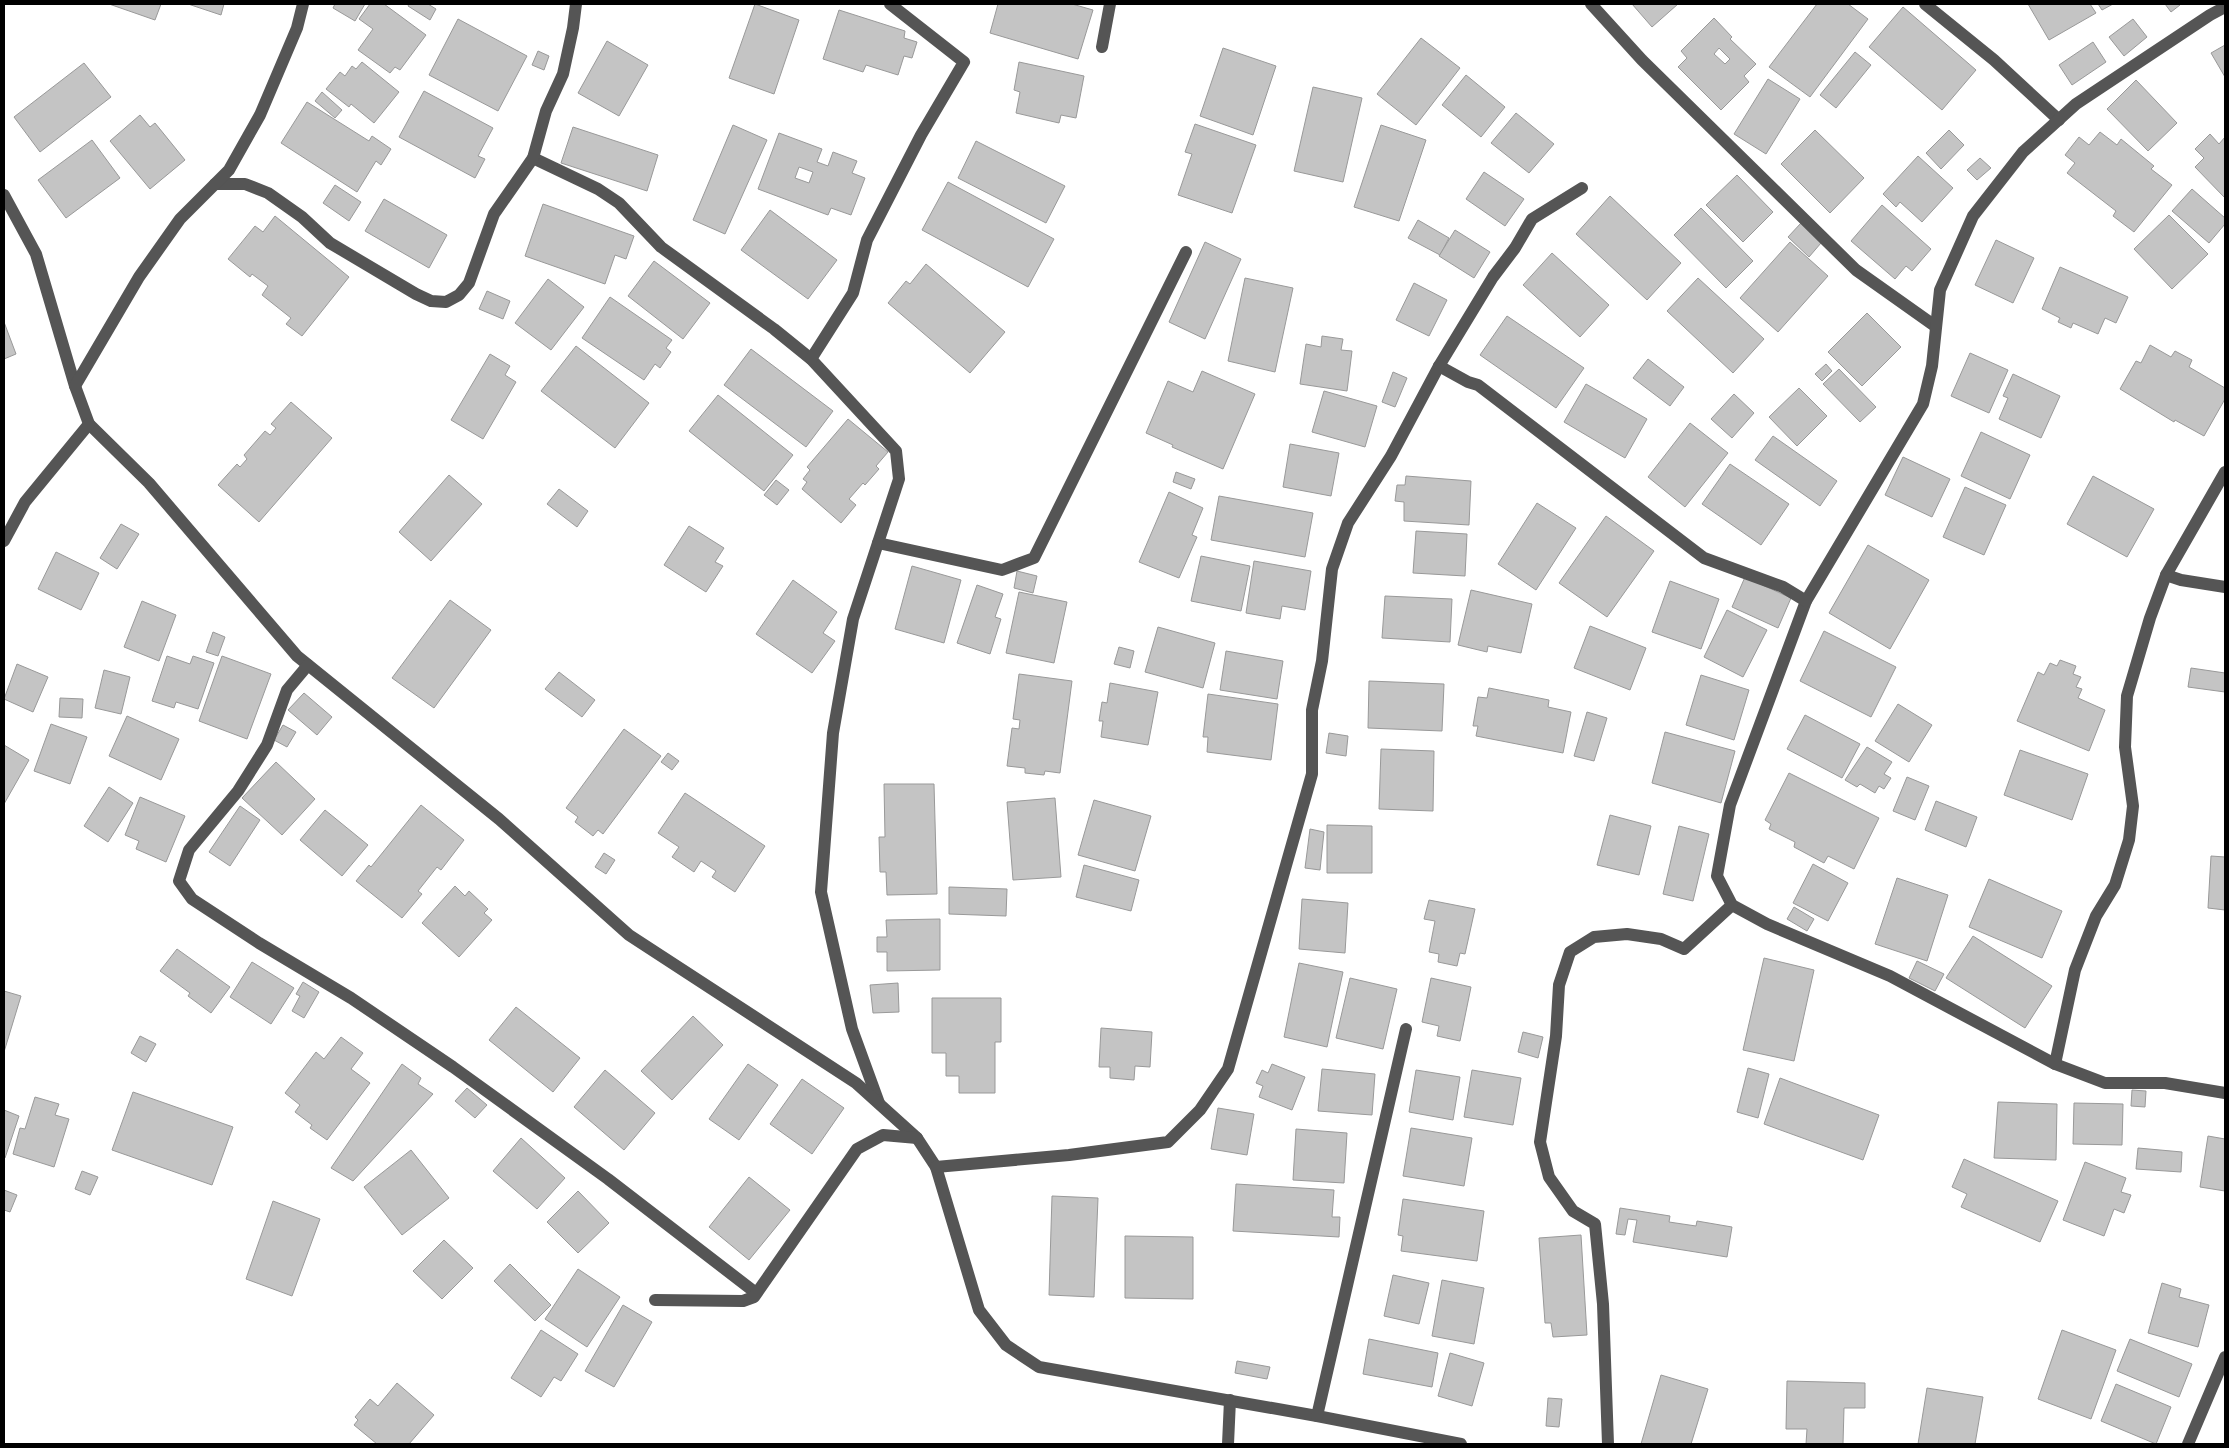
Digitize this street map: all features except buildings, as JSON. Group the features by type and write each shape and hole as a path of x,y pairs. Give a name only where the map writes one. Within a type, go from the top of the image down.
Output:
{"street":[{"path":"75,386 139,277 180,220 229,170 260,114 297,28 303,4"},
{"path":"215,184 245,184 268,192 302,217 330,243 416,294 431,301 446,302 459,295 469,283 494,214 533,158 546,111 563,74 576,4"},
{"path":"811,359 853,293 867,240 922,135 964,62 890,4"},
{"path":"1102,47 1110,4"},
{"path":"1591,4 1642,60 1856,270 1935,326"},
{"path":"1925,4 1994,60 2059,120"},
{"path":"2225,7 2076,104 2023,152 1973,216 1940,290 1932,366 1923,404 1806,601 1730,805 1717,876 1732,905 1784,932 1890,976 2055,1064 2105,1083 2165,1083 2225,1093"},
{"path":"533,158 598,189 619,203 661,246 774,329 811,359 896,451 899,478 853,619 833,734 821,892 852,1029 880,1106"},
{"path":"936,1167 1069,1155 1168,1142 1200,1110 1228,1069 1312,774 1312,710 1322,661 1332,569 1348,523 1391,456 1439,366 1493,277 1515,248 1532,219 1582,188"},
{"path":"4,194 36,254 75,386 89,424 149,483 297,656 499,819 629,934 856,1084 917,1138 936,1167 979,1310 1006,1345 1039,1368 1230,1400 1461,1444"},
{"path":"878,543 1002,570 1034,558 1186,252"},
{"path":"1439,366 1468,382 1478,385 1704,558 1783,587 1806,601"},
{"path":"4,541 25,502 89,424"},
{"path":"2055,1064 2075,970 2096,916 2115,885 2129,840 2133,806 2125,747 2127,696 2150,618 2166,575 2225,472"},
{"path":"2166,575 2181,580 2225,587"},
{"path":"308,665 287,690 267,745 238,791 188,850 179,881 192,899 259,943 351,998 453,1068 608,1179 756,1293"},
{"path":"1608,1444 1603,1304 1595,1224 1572,1211 1549,1177 1540,1142 1556,1036 1558,985 1570,952 1594,937 1627,934 1661,939 1684,949 1732,905"},
{"path":"1317,1416 1406,1030"},
{"path":"655,1300 743,1302 754,1297 856,1150 883,1135 917,1138"},
{"path":"2188,1444 2225,1357"},
{"path":"1228,1444 1230,1400"}]}
